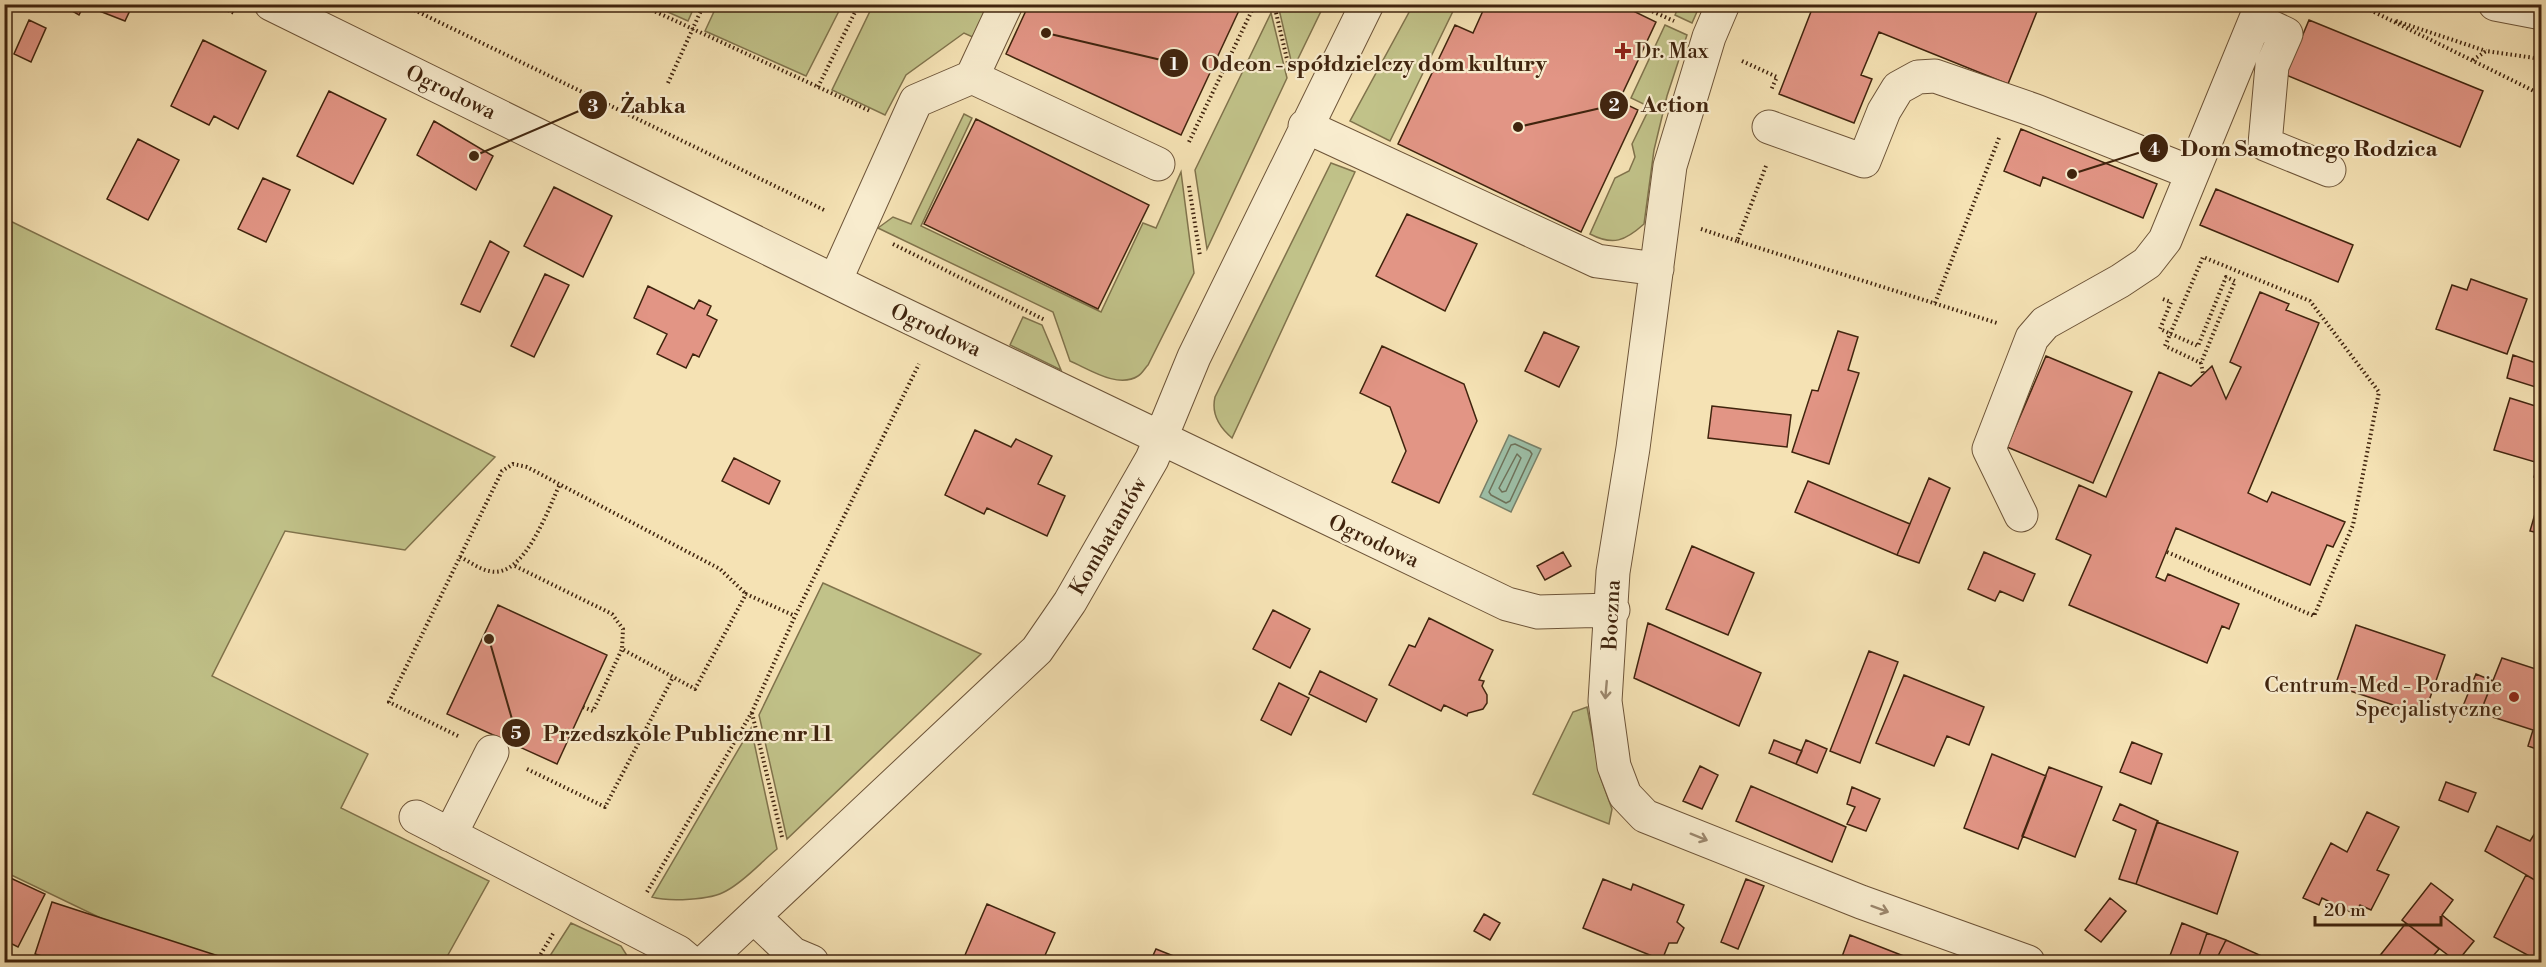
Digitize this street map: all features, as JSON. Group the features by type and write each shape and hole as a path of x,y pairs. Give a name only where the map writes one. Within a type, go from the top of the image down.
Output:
{"street":[{"name":"Ogrodowa","path":"272,4 835,281 1507,604 1538,612 1613,610"},
{"path":"835,281 916,101 972,76 1006,4"},
{"name":"Kombatantów","path":"705,963 1037,650 1070,602 1152,459 1194,357 1366,4"},
{"name":"Boczna","path":"1723,4 1709,37 1670,166 1613,572 1613,610 1605,701 1614,766 1625,795 1645,816 1861,902 2028,963"},
{"path":"2495,4 2541,13"},
{"path":"2021,515 1989,449 2032,338 2044,323 2120,281 2147,263 2165,240 2259,12 2286,34 2272,66 2265,144 2329,170"},
{"path":"972,76 1171,159"},
{"path":"1769,127 1864,161 1884,111 1898,88 1918,78 1935,76 2036,111 2192,173"},
{"path":"1305,126 1597,261 1657,269"},
{"path":"450,835 492,752"},
{"path":"416,818 678,952 690,963"},
{"path":"754,917 793,954 812,963"}],"path":[{"path":"402,4 1045,320"},
{"path":"639,4 904,127"},
{"path":"668,82 704,4"},
{"path":"818,87 859,4"},
{"path":"1201,260 1171,159 1255,4"},
{"path":"1274,4 1292,81"},
{"path":"1636,4 1673,21"},
{"path":"2358,4 2541,95"},
{"path":"2376,14 2486,51 2541,59"},
{"path":"2472,60 2486,51"},
{"path":"1736,59 1777,77 1757,122 1769,127 1774,146 1737,241 2016,329 2032,338"},
{"path":"1935,303 1995,148"},
{"path":"2167,552 2314,616 2353,525 2379,392 2310,301 2203,257 2165,346 2201,363"},
{"path":"2171,334 2198,346 2226,277 2235,281 2201,363 2203,374"},
{"path":"641,902 752,712 795,616 923,355"},
{"path":"673,677 605,807 389,702 502,471 513,464 527,467 720,569 746,594 795,616"},
{"path":"460,557 491,572 515,566 528,550 560,484"},
{"path":"515,566 612,614 623,629 622,649 593,711 584,707"},
{"path":"622,649 695,689 746,594"},
{"path":"752,712 783,839"},
{"path":"536,963 557,927"}],"shaded area":[{"path":"695,4 688,21 652,5"},
{"path":"717,4 842,5 806,76 705,31"},
{"path":"873,5 1003,5 986,43 964,33 906,75 885,115 832,90"},
{"path":"1278,5 1324,5 1293,69"},
{"path":"1413,5 1456,5 1390,141 1350,121"},
{"path":"1679,5 1700,5 1692,23 1675,15"},
{"path":"1271,13 1287,78 1207,249 1195,170"},
{"path":"1665,25 1687,35 1667,96 1654,150 1644,224 1625,238 1612,241 1598,238 1590,234 1615,178 1629,171 1635,157 1632,144 1650,107 1631,98"},
{"path":"964,114 972,118 921,226 1101,312 1143,223 1156,228 1181,172 1194,273 1148,365 1139,375 1130,379 1113,379 1070,361 1053,312 878,228 893,217 911,224"},
{"path":"1331,163 1355,172 1232,438 1217,420 1214,409 1215,397"},
{"path":"4,218 495,457 405,550 285,531 212,676 368,754 341,808 489,881 444,962 192,962 5,872"},
{"path":"1023,317 1042,325 1061,370 1010,345"},
{"path":"823,583 981,654 787,839 759,715"},
{"path":"1587,707 1600,776 1612,809 1609,824 1533,794 1573,712"},
{"path":"751,728 777,849 740,882 719,894 690,899 652,897"},
{"path":"571,923 621,946 631,962 546,962"}],"water":[{"path":"1509,435 1541,449 1511,512 1480,497"}],"building":[{"path":"60,4 133,4 125,21 84,5 79,15"},
{"path":"1029,4 1242,4 1181,135 1006,54"},
{"path":"1486,4 1619,4 1656,22 1619,101 1638,110 1581,232 1398,144 1455,25 1473,33"},
{"path":"1814,4 2040,4 2008,84 1879,32 1861,75 1872,79 1854,123 1779,94"},
{"path":"29,20 46,28 31,62 14,54"},
{"path":"2309,20 2483,91 2460,147 2286,75"},
{"path":"203,40 266,71 238,129 214,116 209,125 171,106"},
{"path":"329,91 386,119 353,184 297,156"},
{"path":"976,119 1149,205 1098,309 924,224"},
{"path":"434,121 493,156 476,190 417,155"},
{"path":"2021,129 2157,184 2143,218 2043,177 2040,186 2004,171"},
{"path":"138,139 179,160 148,220 107,199"},
{"path":"263,178 290,190 266,242 238,229"},
{"path":"554,187 612,216 583,277 524,246"},
{"path":"2216,189 2353,245 2338,282 2200,225"},
{"path":"1407,214 1477,244 1445,311 1376,276"},
{"path":"490,241 509,252 480,312 461,304"},
{"path":"545,274 569,285 534,357 511,346"},
{"path":"2471,279 2527,299 2507,354 2436,329 2452,285 2467,290"},
{"path":"648,286 694,309 699,300 711,306 707,315 717,320 699,357 693,354 686,368 657,354 667,334 634,318"},
{"path":"2260,292 2289,304 2286,310 2319,323 2248,493 2267,502 2272,492 2345,522 2333,547 2327,545 2310,585 2176,528 2156,577 2165,581 2168,574 2239,604 2229,629 2222,626 2207,663 2069,605 2091,555 2056,539 2079,485 2106,497 2159,372 2191,386 2212,366 2226,399 2241,367 2230,362"},
{"path":"1838,331 1858,337 1848,370 1859,373 1829,464 1792,452 1812,390 1818,391"},
{"path":"1544,332 1579,347 1559,387 1525,371"},
{"path":"1382,346 1464,384 1477,421 1439,503 1392,482 1406,451 1390,407 1360,393"},
{"path":"2513,355 2542,365 2542,389 2507,378"},
{"path":"2046,356 2132,392 2093,483 2007,447"},
{"path":"2510,398 2542,408 2542,464 2494,450"},
{"path":"1712,406 1791,415 1787,447 1708,438"},
{"path":"975,430 1011,447 1016,439 1052,456 1038,484 1065,496 1047,536 987,508 984,514 945,495"},
{"path":"734,458 780,481 769,504 722,481"},
{"path":"2538,464 2542,464 2542,480 2534,477"},
{"path":"1929,478 1950,488 1919,563 1897,555"},
{"path":"1808,481 1910,524 1897,555 1795,512"},
{"path":"2539,500 2542,501 2542,534 2530,531"},
{"path":"1692,546 1754,573 1728,635 1666,609"},
{"path":"1563,552 1571,566 1545,580 1537,566"},
{"path":"1984,552 2035,574 2023,601 2000,591 1995,601 1968,589"},
{"path":"498,605 607,655 557,764 447,714"},
{"path":"1273,610 1310,629 1290,668 1253,649"},
{"path":"1429,618 1493,650 1479,680 1484,681 1482,686 1487,695 1487,703 1483,709 1468,713 1467,716 1444,705 1441,711 1389,685 1409,645 1415,647"},
{"path":"1648,623 1761,673 1739,726 1634,678"},
{"path":"2356,625 2445,655 2424,715 2335,686"},
{"path":"1869,651 1898,662 1860,763 1830,751"},
{"name":"Centrum-Med - Poradnie Specjalistyczne","path":"2502,658 2542,671 2542,751 2528,746 2533,730 2480,713"},
{"path":"1320,671 1377,699 1366,722 1309,694"},
{"path":"2476,674 2493,681 2480,713 2463,706"},
{"path":"1904,675 1984,707 1969,745 1947,736 1934,766 1876,743"},
{"path":"1279,683 1309,698 1291,735 1261,720"},
{"path":"1774,740 1802,751 1796,764 1769,753"},
{"path":"1806,740 1827,749 1817,773 1796,764"},
{"path":"2132,742 2162,754 2151,784 2120,772"},
{"path":"1992,754 2046,776 2018,849 1964,828"},
{"path":"1700,766 1718,775 1702,809 1683,801"},
{"path":"2049,767 2102,787 2075,857 2022,836"},
{"path":"2446,782 2476,793 2468,812 2439,800"},
{"path":"1751,786 1846,827 1832,862 1736,821"},
{"path":"1852,787 1880,799 1866,831 1847,824 1855,807 1847,804"},
{"path":"2120,804 2158,821 2136,884 2119,879 2136,830 2113,820"},
{"path":"2367,812 2399,827 2377,870 2389,875 2371,910 2360,905 2355,914 2322,898 2319,905 2303,898 2331,843 2347,852"},
{"path":"2157,822 2238,852 2217,914 2136,884"},
{"path":"2542,822 2542,884 2485,851 2497,826 2530,841"},
{"path":"4,875 45,894 18,947 4,940"},
{"path":"2526,875 2542,884 2542,949 2538,948 2533,958 2494,937"},
{"path":"1603,879 1631,890 1633,884 1684,905 1677,922 1684,928 1677,943 1669,943 1662,960 1583,928"},
{"path":"1746,879 1764,886 1738,949 1721,942"},
{"path":"2431,883 2453,900 2442,915 2474,941 2457,962 2402,920"},
{"path":"2110,898 2126,911 2101,942 2085,930"},
{"path":"52,902 237,962 62,962 35,954"},
{"path":"987,904 1055,933 1042,962 962,962"},
{"path":"1484,914 1500,923 1490,940 1474,931"},
{"path":"2182,923 2207,933 2197,962 2168,961"},
{"path":"2406,923 2439,949 2428,962 2383,962 2378,958"},
{"path":"2207,933 2226,940 2215,962 2197,962"},
{"path":"1850,935 1919,962 1840,962"},
{"path":"2226,940 2264,957 2261,962 2215,962"},
{"path":"1156,949 1181,959 1180,962 1150,962"}],"place":[{"name":"Odeon - spółdzielczy dom kultury","path":"1046,33"},
{"name":"Dr. Max","path":"1623,51"},
{"name":"Action","path":"1518,127"},
{"name":"Żabka","path":"474,156"},
{"name":"Dom Samotnego Rodzica","path":"2072,174"},
{"name":"Przedszkole Publiczne nr 11","path":"489,639"},
{"name":"Centrum-Med - Poradnie Specjalistyczne","path":"2514,697"}]}
